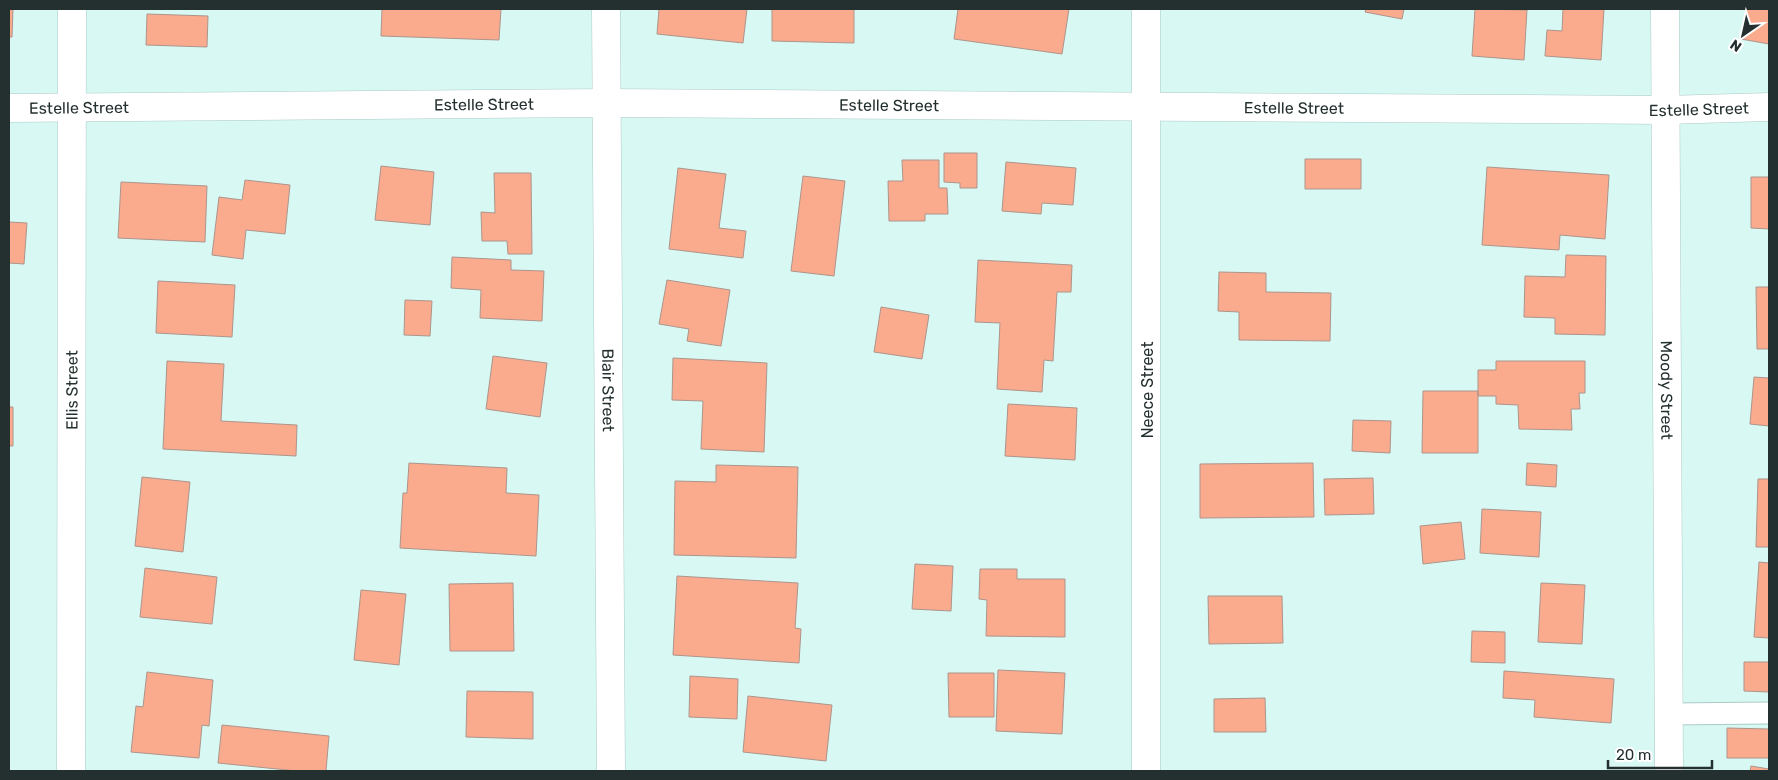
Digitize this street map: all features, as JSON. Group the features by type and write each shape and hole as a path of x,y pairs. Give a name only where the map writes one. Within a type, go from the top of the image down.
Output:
{"street":[{"name":"Ellis Street","path":"71,771 72,9"},
{"name":"Blair Street","path":"606,9 610,771"},
{"name":"Neece Street","path":"1146,9 1146,771"},
{"name":"Moody Street","path":"1665,9 1670,771"},
{"name":"Estelle Street","path":"9,108 607,103 1665,110 1769,108"}],"lane":[{"path":"1669,714 1769,713"}],"building":[{"path":"9,9 13,9 12,37 9,37"},
{"path":"382,9 501,9 499,40 381,36"},
{"path":"659,9 747,9 743,43 657,34"},
{"path":"772,9 854,9 854,43 772,41"},
{"path":"958,9 1069,9 1062,54 954,39"},
{"path":"1366,9 1404,9 1402,19 1365,12"},
{"path":"1475,9 1527,10 1524,60 1472,56"},
{"path":"1563,9 1604,9 1601,60 1545,56 1547,30 1562,31"},
{"path":"1746,9 1769,9 1769,44 1741,39"},
{"path":"147,14 208,16 207,47 146,45"},
{"path":"944,153 977,153 977,188 960,188 960,183 944,182"},
{"path":"1305,159 1361,159 1361,189 1305,189"},
{"path":"902,160 939,160 939,188 947,188 948,214 925,214 925,221 889,221 888,181 903,181"},
{"path":"1006,162 1076,168 1073,205 1042,203 1041,214 1002,211"},
{"path":"381,166 434,172 430,225 375,220"},
{"path":"1487,167 1609,175 1605,239 1560,235 1559,250 1482,245"},
{"path":"678,168 726,174 719,228 746,231 743,258 669,249"},
{"path":"494,173 531,173 532,254 508,254 507,241 482,241 481,212 495,213"},
{"path":"803,176 845,181 834,276 791,271"},
{"path":"1751,177 1769,177 1769,229 1751,228"},
{"path":"245,180 290,185 285,234 246,230 243,259 212,255 219,197 242,200"},
{"path":"121,182 207,186 205,242 118,238"},
{"path":"9,222 27,223 24,264 9,263"},
{"path":"1566,255 1606,256 1605,335 1555,334 1555,318 1524,317 1525,276 1565,277"},
{"path":"452,257 511,260 511,270 544,271 542,321 480,318 481,290 451,288"},
{"path":"978,260 1072,265 1071,292 1057,292 1053,361 1044,360 1042,392 997,389 1000,323 975,322"},
{"path":"1219,272 1266,273 1266,292 1331,293 1330,341 1239,340 1239,312 1218,311"},
{"path":"667,280 730,290 721,346 687,341 689,329 659,324"},
{"path":"158,281 235,285 232,337 156,333"},
{"path":"1756,287 1769,287 1769,349 1757,349"},
{"path":"405,300 432,301 430,336 404,335"},
{"path":"881,307 929,315 922,359 874,352"},
{"path":"493,356 547,363 540,417 486,409"},
{"path":"673,358 767,363 764,452 701,449 703,401 672,400"},
{"path":"167,361 224,364 221,421 297,425 296,456 163,449"},
{"path":"1496,361 1585,361 1585,393 1579,393 1580,409 1571,409 1572,430 1519,429 1518,405 1496,404 1496,396 1478,396 1478,370 1496,370"},
{"path":"1754,377 1769,378 1769,426 1750,424"},
{"path":"1423,391 1478,391 1478,453 1422,453"},
{"path":"1008,404 1077,408 1075,460 1005,456"},
{"path":"9,407 13,407 13,446 9,446"},
{"path":"1353,420 1391,421 1390,453 1352,451"},
{"path":"409,463 507,468 506,493 539,495 536,556 400,548 403,493 407,493"},
{"path":"1313,463 1314,517 1200,518 1200,464"},
{"path":"1527,463 1557,465 1556,487 1526,485"},
{"path":"716,465 798,467 796,558 674,555 675,481 716,482"},
{"path":"142,477 190,482 183,552 135,546"},
{"path":"1373,478 1374,514 1325,515 1324,479"},
{"path":"1758,479 1769,479 1769,547 1756,547"},
{"path":"1482,509 1541,512 1539,557 1480,553"},
{"path":"1461,522 1465,559 1423,564 1420,526"},
{"path":"1759,562 1769,563 1769,638 1754,637"},
{"path":"915,564 953,566 951,611 912,609"},
{"path":"145,568 217,577 212,624 140,617"},
{"path":"980,569 1017,569 1017,579 1065,579 1065,637 986,636 987,600 979,599"},
{"path":"677,576 798,583 795,628 801,629 799,663 673,655"},
{"path":"513,583 514,651 450,651 449,584"},
{"path":"1541,583 1585,585 1582,644 1538,642"},
{"path":"361,590 406,594 399,665 354,660"},
{"path":"1208,596 1282,596 1283,643 1209,644"},
{"path":"1472,631 1505,632 1505,663 1471,662"},
{"path":"1744,662 1769,662 1769,692 1744,691"},
{"path":"998,670 1065,673 1062,734 996,731"},
{"path":"1504,671 1614,679 1611,723 1534,717 1535,700 1503,698"},
{"path":"147,672 213,680 209,726 202,725 199,758 131,752 136,706 143,707"},
{"path":"948,673 994,673 994,717 949,717"},
{"path":"690,676 738,679 737,719 689,717"},
{"path":"467,691 533,692 533,739 466,737"},
{"path":"748,696 832,705 826,761 743,752"},
{"path":"1265,698 1266,732 1214,732 1214,699"},
{"path":"222,725 329,736 326,771 297,771 218,763"},
{"path":"1727,728 1769,729 1769,758 1727,758"},
{"path":"1751,766 1769,769 1769,771 1750,771"}]}
